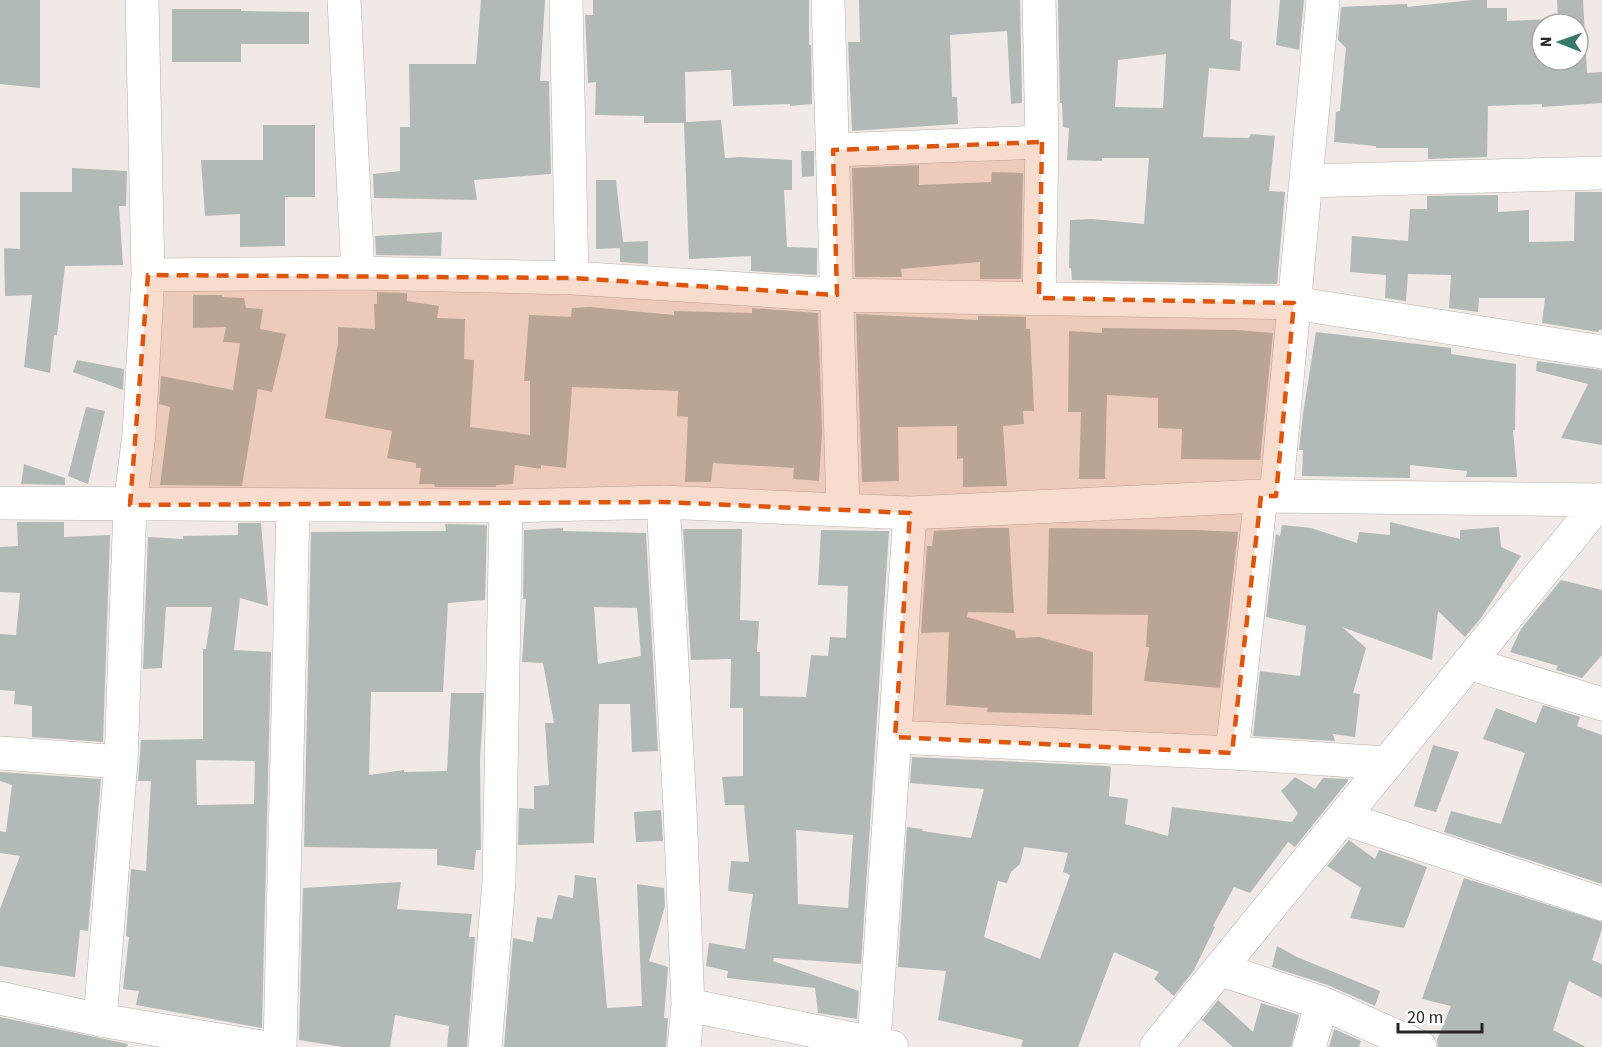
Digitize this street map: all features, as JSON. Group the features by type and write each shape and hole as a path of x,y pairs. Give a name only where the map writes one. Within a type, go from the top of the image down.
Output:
{"street":[{"path":"100,1020 121,762 130,506 139,434 148,275 142,0"},
{"path":"344,0 358,273"},
{"path":"566,0 572,278"},
{"path":"828,0 843,510"},
{"path":"1039,0 1042,142 1039,298"},
{"path":"1232,753 1294,303 1323,0"},
{"path":"833,150 1042,142"},
{"path":"1306,181 1602,172"},
{"path":"148,275 358,273 572,278 837,295 1294,303 1602,352"},
{"path":"0,503 130,506 506,506 663,502 910,513 1268,496 1601,500"},
{"path":"1156,1047 1601,500"},
{"path":"663,502 688,1005 684,1047"},
{"path":"280,1047 293,506"},
{"path":"484,1047 499,882 506,506"},
{"path":"688,1005 883,1045 895,737 910,513"},
{"path":"1468,663 1602,704"},
{"path":"895,737 1232,753 1386,763"},
{"path":"0,753 121,762"},
{"path":"1342,818 1602,904"},
{"path":"1219,969 1322,1003 1420,1047"},
{"path":"0,998 100,1020 261,1047"},
{"path":"1309,1047 1322,1003"}],"highlighted area":[{"path":"1042,142 1039,298 1294,303 1276,496 1261,496 1232,753 895,737 910,513 663,502 130,505 148,275 572,278 837,295 833,150"}],"building":[{"path":"0,0 40,0 40,88 0,84"},
{"path":"481,0 545,0 540,81 549,81 551,174 474,180 477,200 374,198 373,174 400,171 400,127 410,127 409,64 476,64"},
{"path":"593,0 809,0 812,104 733,106 731,70 685,72 686,122 721,120 725,158 792,160 792,190 784,190 787,247 817,248 817,275 751,271 751,256 689,259 684,123 644,123 644,116 595,115 596,82 588,83 585,15 593,15"},
{"path":"859,0 1020,0 1022,103 1011,104 1007,31 950,35 952,97 957,97 958,124 852,131 848,42 860,42"},
{"path":"1058,0 1231,0 1230,39 1242,42 1240,71 1209,68 1203,137 1249,138 1251,134 1275,136 1269,191 1285,192 1277,284 1072,280 1071,268 1069,268 1070,220 1092,219 1144,224 1149,158 1102,158 1102,161 1067,160 1069,128 1063,127 1062,103 1060,103","holes":["1166,54 1163,108 1115,107 1118,60"]},
{"path":"1280,0 1304,0 1299,50 1276,45"},
{"path":"1487,0 1487,8 1507,8 1507,21 1530,20 1530,72 1602,72 1602,103 1542,107 1542,104 1488,106 1487,157 1428,159 1428,148 1376,148 1376,146 1334,142 1336,112 1340,111 1346,48 1338,40 1341,7 1407,4 1407,7"},
{"path":"1557,0 1583,0 1584,12 1558,12"},
{"path":"172,9 309,12 309,44 241,44 241,62 172,62"},
{"path":"263,125 315,125 315,197 285,197 285,246 240,247 240,214 205,216 201,160 263,160"},
{"path":"801,151 814,151 814,176 802,177"},
{"path":"919,165 919,185 991,182 992,172 1023,173 1021,279 980,279 980,262 901,269 902,277 855,277 852,168"},
{"path":"72,168 127,171 126,206 119,206 123,265 65,266 50,373 24,367 32,295 5,296 4,248 20,249 20,192 72,192"},
{"path":"596,180 616,180 623,242 648,241 648,264 620,262 620,248 596,249"},
{"path":"1575,192 1602,192 1602,330 1598,332 1542,323 1545,298 1479,298 1478,312 1449,308 1451,275 1408,274 1406,301 1385,298 1386,275 1350,272 1352,236 1408,241 1410,209 1427,209 1427,196 1498,195 1498,212 1529,210 1529,242 1574,241"},
{"path":"442,232 441,256 376,255 375,236"},
{"path":"377,292 407,293 407,301 439,306 437,318 465,319 464,359 474,360 470,427 530,435 530,381 524,381 529,315 571,317 572,308 590,307 674,315 674,311 752,313 752,308 818,313 822,432 819,481 793,479 794,468 713,463 711,482 685,482 688,417 677,416 678,391 572,387 566,468 541,465 541,469 515,465 513,484 496,485 496,487 435,487 434,484 419,484 421,468 416,468 416,463 387,458 392,431 325,418 338,343 338,327 375,329 374,304 377,304"},
{"path":"193,295 244,298 246,308 263,309 260,329 286,334 272,392 258,389 242,486 160,485 170,407 159,404 161,376 233,390 240,343 223,342 226,327 193,328"},
{"path":"856,314 978,320 978,316 1026,317 1026,329 1030,329 1034,411 1023,411 1024,424 1003,426 1007,486 963,487 963,458 957,459 957,426 898,427 899,481 862,482"},
{"path":"1102,328 1237,330 1273,333 1260,460 1181,459 1182,429 1158,428 1158,398 1107,395 1105,479 1079,479 1081,412 1068,412 1069,331 1102,333"},
{"path":"1316,332 1451,348 1451,354 1516,364 1515,430 1513,430 1517,477 1466,477 1467,471 1410,465 1410,478 1302,476 1303,450 1299,450"},
{"path":"77,360 124,369 123,390 73,372"},
{"path":"1537,361 1602,370 1602,445 1561,438 1588,384 1536,371"},
{"path":"86,407 105,411 88,484 68,476"},
{"path":"24,464 65,478 65,485 21,484"},
{"path":"17,522 64,522 64,537 110,535 103,742 32,737 32,706 14,704 15,691 0,690 0,634 16,635 20,593 0,592 0,547 18,546"},
{"path":"1390,522 1460,539 1460,530 1499,527 1501,547 1521,556 1481,618 1465,637 1438,611 1432,660 1342,627 1366,648 1353,693 1360,694 1355,737 1333,734 1335,741 1253,736 1260,671 1300,676 1306,626 1266,617 1276,534 1280,536 1282,525 1311,528 1357,543 1359,532 1390,535"},
{"path":"238,523 261,523 268,606 240,598 234,650 271,652 262,1028 136,1005 139,991 123,989 129,937 126,936 131,869 146,871 151,781 138,781 141,740 203,739 203,649 206,649 212,607 166,607 162,668 143,669 148,537 183,539 183,536 238,535","holes":["196,760 255,761 254,804 197,805"]},
{"path":"445,524 487,525 485,600 448,603 443,692 371,692 369,775 404,770 404,772 447,771 451,693 484,693 480,760 481,850 476,850 474,870 437,865 437,849 304,847 311,532 446,531"},
{"path":"563,528 563,531 646,533 658,751 632,752 630,704 599,704 594,843 518,845 519,808 534,809 534,786 549,785 545,723 554,723 543,663 522,662 526,599 523,599 524,530","holes":["594,607 637,608 641,656 598,664"]},
{"path":"1009,528 1014,613 968,612 967,617 1015,631 1016,638 1039,637 1093,652 1092,715 987,712 988,708 946,705 949,632 921,633 927,546 932,546 934,531"},
{"path":"1049,528 1238,532 1220,688 1144,681 1149,647 1146,647 1148,615 1047,614"},
{"path":"683,529 742,529 740,620 759,621 757,652 760,652 760,696 806,697 811,655 828,656 830,637 846,638 848,586 818,585 821,530 889,531 861,964 774,958 773,961 859,991 857,1019 818,1013 815,988 727,978 728,971 706,966 709,943 745,949 753,894 728,891 731,861 749,862 744,805 725,805 722,777 743,776 743,708 730,708 731,659 691,660","holes":["796,830 853,835 848,908 798,904"]},
{"path":"1561,580 1602,590 1602,655 1582,678 1556,670 1558,666 1510,652 1521,629"},
{"path":"1543,705 1580,717 1577,726 1602,735 1602,884 1444,832 1451,811 1501,824 1525,753 1483,739 1496,708 1536,723"},
{"path":"1433,745 1459,752 1436,812 1414,806"},
{"path":"912,757 1108,766 1111,767 1109,796 1128,799 1125,824 1168,836 1172,807 1292,822 1298,813 1281,791 1295,777 1315,789 1323,778 1348,779 1295,847 1288,842 1250,893 1234,887 1213,926 1215,927 1194,970 1174,996 1154,979 1159,972 1114,952 1078,1047 1021,1047 1023,1040 938,1020 946,971 898,967 907,827 971,838 984,789 910,783","holes":["1024,847 1068,853 1063,872 1070,875 1040,959 984,937 998,881 1007,883 1011,872 1020,864"]},
{"path":"0,772 101,779 88,931 80,930 75,977 0,966 0,909 20,856 0,853 0,831 6,832 12,785 0,781"},
{"path":"661,810 663,841 636,842 634,812"},
{"path":"1349,840 1375,859 1379,850 1427,867 1404,928 1350,918 1361,888 1327,866"},
{"path":"575,875 596,878 607,1008 642,1006 637,884 664,888 665,906 649,961 668,967 664,1018 668,1018 666,1047 504,1047 513,938 533,942 537,917 552,919 558,895 573,898"},
{"path":"1464,878 1602,922 1592,960 1602,964 1602,998 1569,981 1553,1030 1586,1047 1438,1047 1437,1040 1451,1006 1422,999"},
{"path":"401,882 397,909 472,914 469,937 475,937 467,1047 447,1047 449,1026 395,1015 390,1047 343,1047 299,1040 303,888"},
{"path":"1277,946 1297,957 1380,991 1375,1006 1328,985 1272,967"},
{"path":"1218,1000 1253,1032 1261,1003 1299,1015 1291,1047 1233,1047 1202,1020"},
{"path":"0,1017 128,1044 127,1047 0,1047"},
{"path":"1334,1029 1361,1041 1359,1047 1329,1047"}]}
